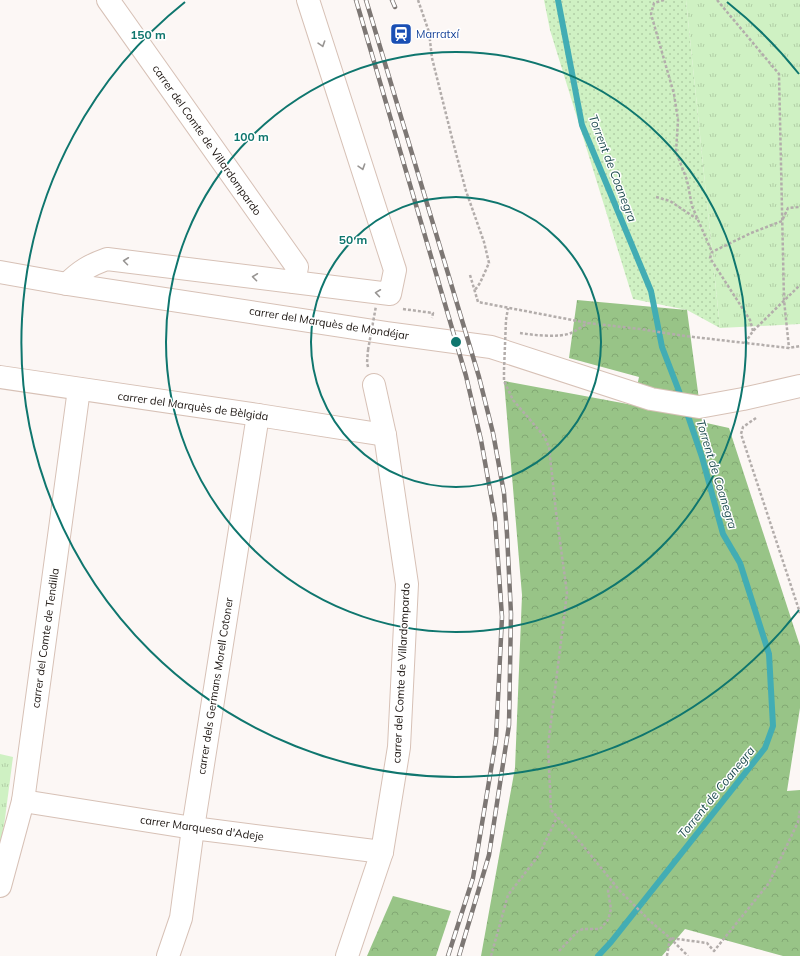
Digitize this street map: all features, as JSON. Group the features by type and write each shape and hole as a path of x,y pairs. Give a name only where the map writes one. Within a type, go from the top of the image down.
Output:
{"street":[{"name":"carrer del Comte de Villardompardo","path":"108,0 297,267 294,282"},
{"path":"67,284 77,273 107,258 390,294 395,270 309,3"},
{"name":"carrer del Marquès de Mondéjar","path":"0,272 67,284 387,333 491,347 652,399 699,407 800,386"},
{"name":"carrer del Marquès de Bèlgida","path":"0,377 386,435"},
{"name":"carrer del Comte de Villardompardo","path":"347,956 382,852 399,747 407,584 386,435 374,385"},
{"name":"carrer del Comte de Tendilla","path":"0,886 23,801 79,389"},
{"name":"carrer dels Germans Morell Cotoner","path":"168,956 181,918 193,828 258,415"},
{"name":"carrer Marquesa d'Adeje","path":"23,801 193,828 382,852"}],"path":[{"path":"418,0 429,32 432,58 466,191 484,242 489,263 480,283 475,290"},
{"path":"664,0 654,3 651,14 674,94 678,120 676,152 687,180 692,206 712,252 710,258 750,320 753,331"},
{"path":"717,0 778,74 784,300 789,348"},
{"path":"656,197 670,201 698,220"},
{"path":"712,252 751,233 782,221 788,208 800,207"},
{"path":"470,275 478,302 588,322 685,336 789,348 800,346"},
{"path":"745,343 753,331 800,285"},
{"path":"368,350 376,306"},
{"path":"508,308 506,320 504,381 513,400 544,436 549,447 567,593 548,746 551,810 575,836 620,891 688,956"},
{"path":"759,416 743,427 741,434 800,613"},
{"path":"670,938 706,944 714,951 769,884 798,822 800,810"},
{"path":"491,956 508,895 539,855 557,816"},
{"path":"559,951 578,931 583,929 600,929 608,920 611,909 608,891 614,882"},
{"path":"667,956 670,938"}],"green space":[{"path":"544,0 686,0 720,328 687,310 633,299 550,30"},
{"path":"686,0 800,0 800,324 720,328"},
{"path":"577,300 687,310 702,422 729,428 800,646 800,708 787,791 800,790 800,956 783,956 685,929 662,956 481,956 515,768 522,595 504,381 633,405 639,377 569,358"},
{"path":"0,754 13,757 4,826 0,844"},
{"path":"393,896 451,911 436,956 367,956"}],"waterway":[{"name":"Torrent de Coanegra","path":"558,0 582,125 651,291 662,347 682,399"},
{"name":"Torrent de Coanegra","path":"598,956 611,942 765,748 773,726 769,654 740,563 723,534 702,457 686,410"}],"railway":[{"path":"356,0 466,376 481,440 495,518 502,617 496,739 473,878 448,956"},
{"path":"366,0 479,377 493,433 504,493 511,614 509,725 489,855 459,956"},
{"path":"392,0 395,7"}],"place":[{"name":"Marratxí","path":"401,34"}]}
